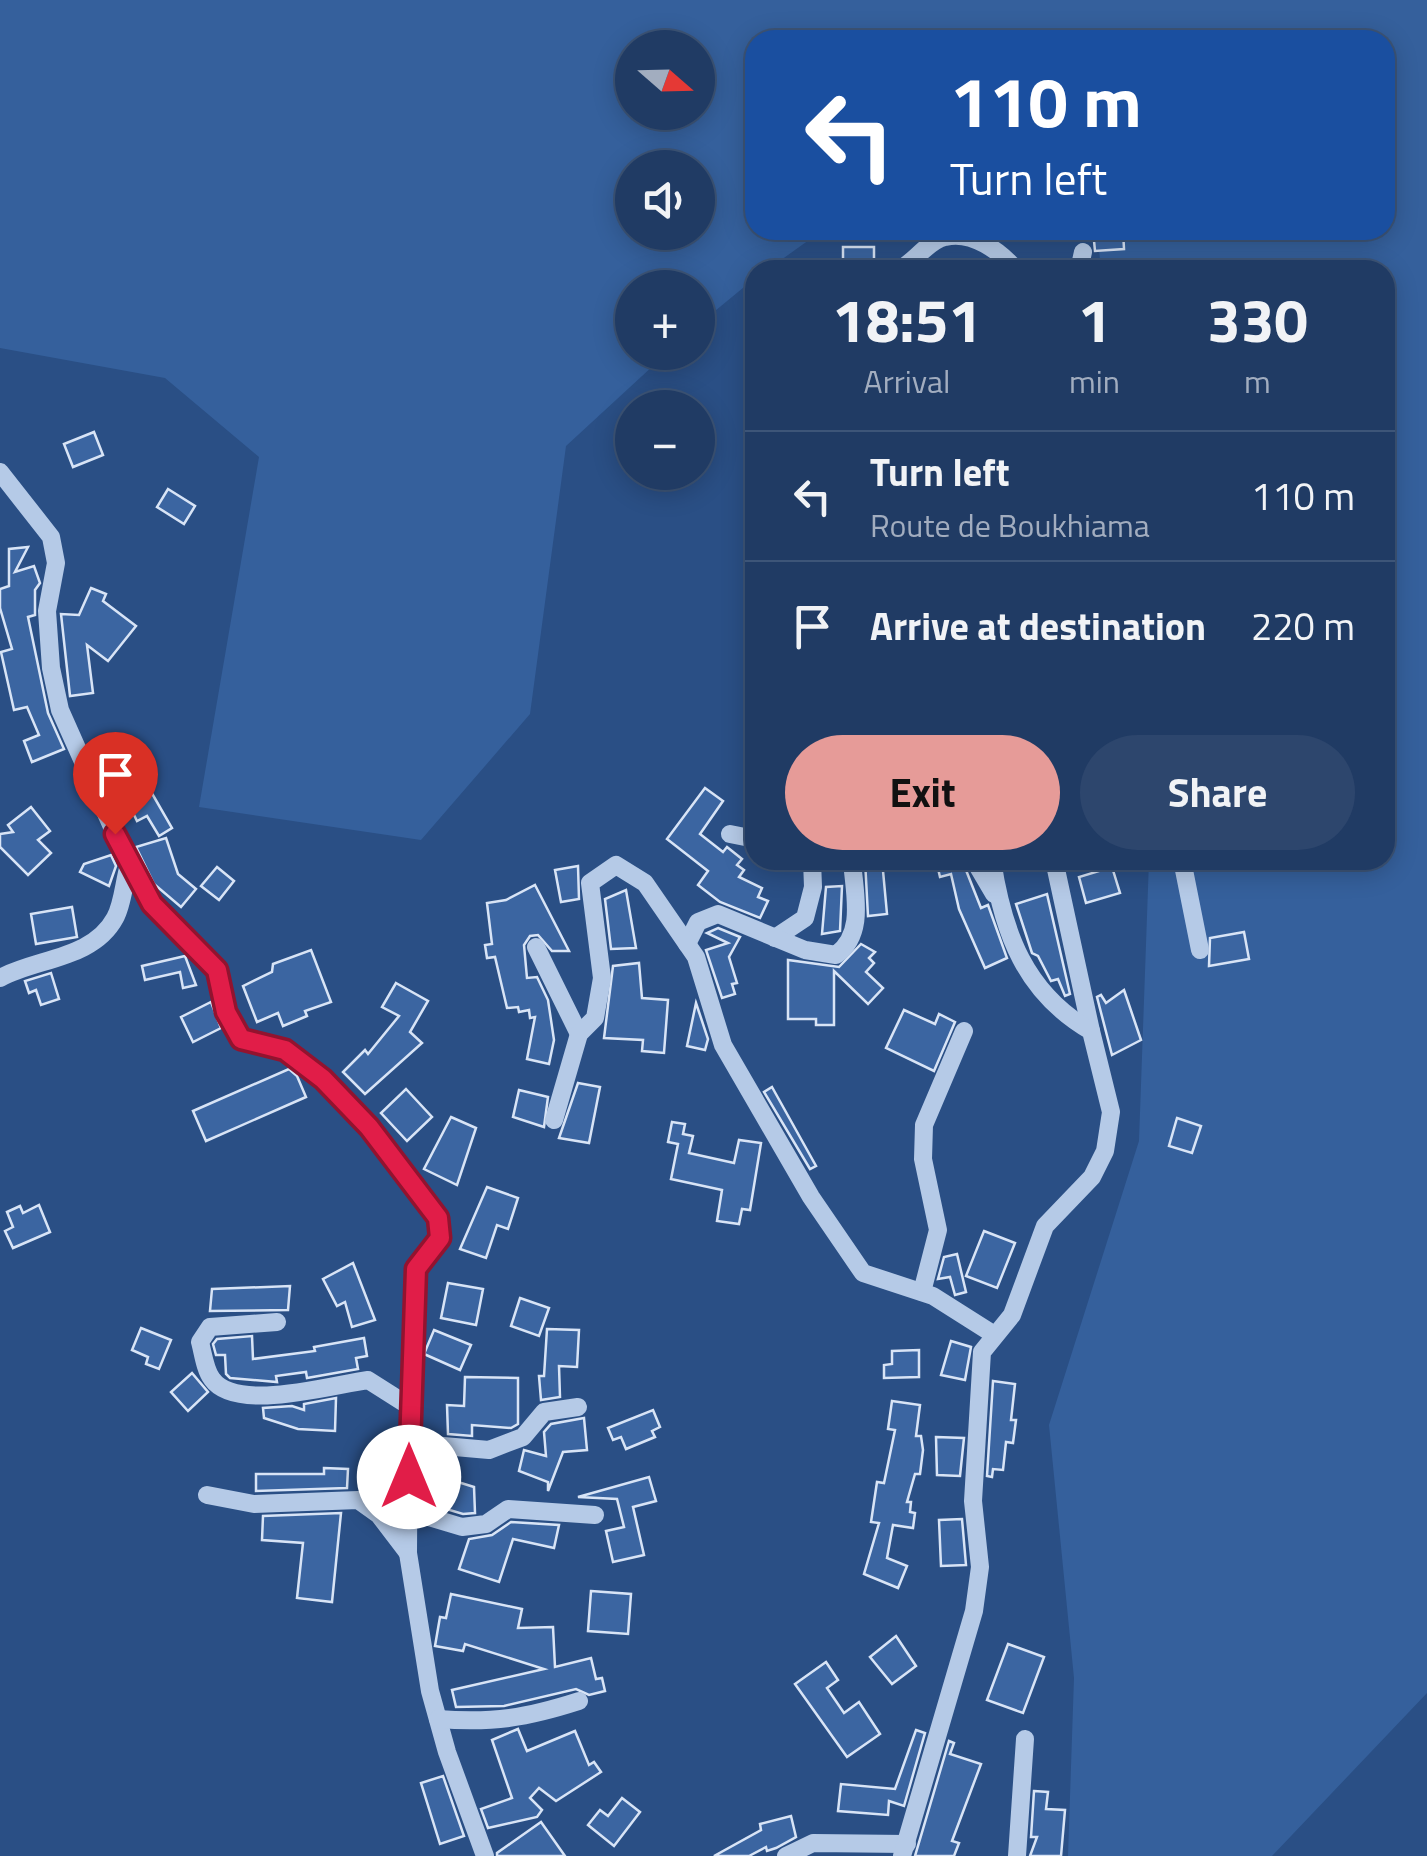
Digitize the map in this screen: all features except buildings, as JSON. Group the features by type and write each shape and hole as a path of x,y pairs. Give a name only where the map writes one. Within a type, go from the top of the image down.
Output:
{"street":[{"path":"912,260 939,240"},
{"path":"972,240 1000,251 1008,260"},
{"path":"0,472 50,536 56,563 47,611 51,668 60,710 128,865 152,904 217,970 226,1012 241,1039 285,1050 323,1079 369,1127 438,1218 440,1238 416,1269 409,1406 408,1553 438,1719 485,1856"},
{"path":"730,834 745,838"},
{"path":"0,978 53,956 90,948 115,918 128,865"},
{"path":"554,1120 579,1034 595,1018 602,978 590,883 616,865 645,883 696,957 724,1045 810,1197 863,1272 922,1292 992,1334"},
{"path":"775,938 806,918 812,870"},
{"path":"687,944 698,922 718,914 805,950 836,954 850,944 856,924 853,870"},
{"path":"980,870 998,900 1040,994 1060,1013 1091,1031"},
{"path":"994,870 998,900"},
{"path":"786,1856 813,1842 905,1850 974,1611 980,1567 973,1501 976,1401 982,1352 992,1334 1012,1315 1045,1226 1092,1177 1105,1150 1111,1112 1060,870"},
{"path":"1184,870 1200,950"},
{"path":"536,946 579,1034"},
{"path":"922,1292 938,1230 922,1159 924,1125 964,1032"},
{"path":"277,1322 210,1326 200,1342 210,1378 227,1393 250,1398 368,1380 409,1406"},
{"path":"409,1443 489,1450 523,1437 544,1412 578,1407"},
{"path":"207,1495 254,1504 358,1500 378,1514 408,1553"},
{"path":"409,1511 462,1527 486,1524 508,1510 595,1515"},
{"path":"438,1719 492,1723 579,1701"},
{"path":"1017,1856 1025,1739"}],"shaded area":[{"path":"0,0 1427,0 1427,1693 1272,1856 1068,1856 1074,1678 1049,1425 1139,1141 1149,870 1395,870 1395,260 1100,260 1098,240 1395,240 1395,30 745,30 745,240 809,240 781,260 745,260 745,286 715,311 715,270 615,270 615,370 649,370 627,390 615,390 615,401 566,446 530,714 421,840 199,807 259,457 165,378 0,348"}],"route":[{"path":"115,834 152,904 217,970 226,1012 241,1039 285,1050 323,1079 369,1127 389,1159 438,1218 440,1238 416,1269 409,1477"}]}
